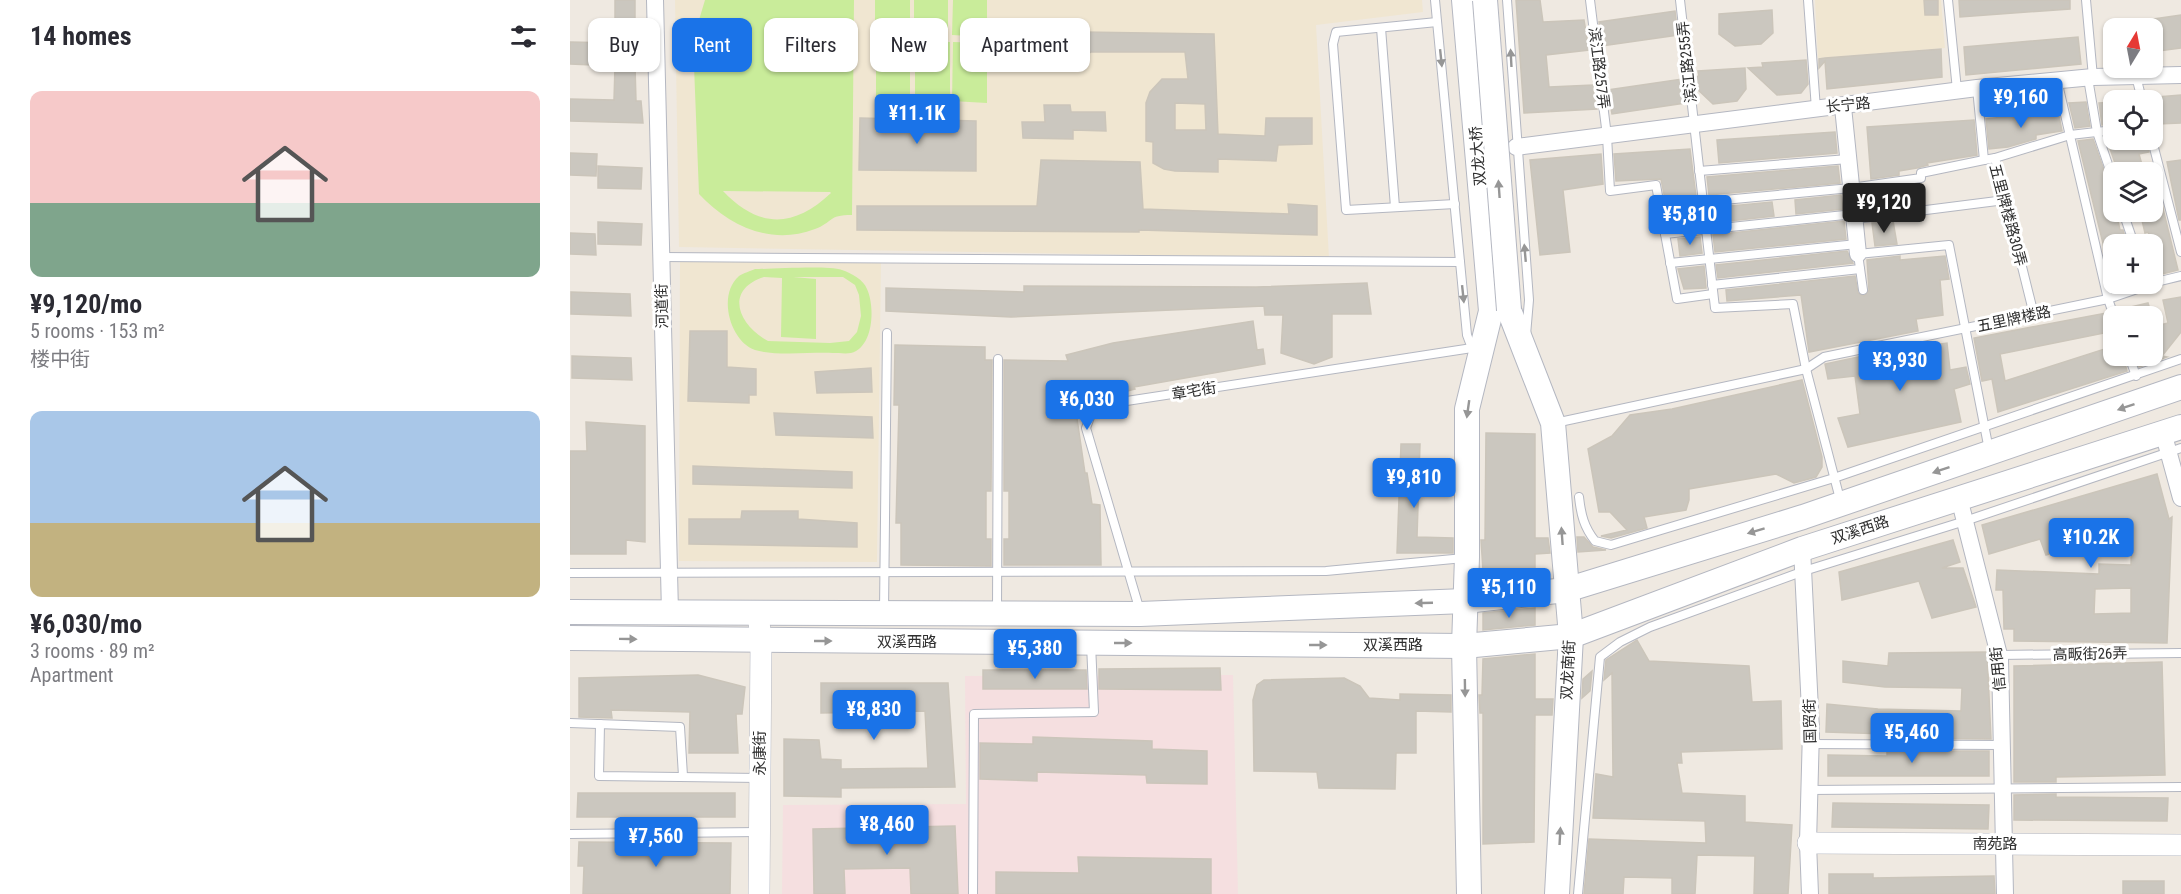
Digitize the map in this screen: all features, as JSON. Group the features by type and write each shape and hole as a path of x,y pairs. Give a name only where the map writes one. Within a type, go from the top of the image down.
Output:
{"main road":[{"name":"双龙大桥","path":"1464,0 1500,311"},
{"name":"双龙大桥","path":"1485,0 1500,311"},
{"name":"双龙南街","path":"1500,311 1525,353 1553,423 1570,636 1557,894"},
{"path":"1469,894 1464,646 1467,557 1467,410 1475,357 1500,311"},
{"name":"双溪西路","path":"570,612 1140,614 1465,601 1566,590 1841,504 2181,387"},
{"name":"双溪西路","path":"570,638 1464,646 1570,636 1803,560 1959,498 2173,440"}],"street":[{"name":"河道街","path":"655,0 670,612"},
{"name":"长宁路","path":"2163,75 2181,75"},
{"name":"长宁路","path":"1516,147 1843,107 1957,90 2103,77"},
{"path":"1843,107 1858,255"},
{"path":"2173,440 2181,498"},
{"name":"信用街","path":"1959,498 1999,655 2005,894"},
{"name":"国贸街","path":"1803,560 1810,744 1808,843 1810,894"},
{"name":"永康街","path":"758,612 761,641 759,894"},
{"name":"南苑路","path":"1808,843 2181,845"}],"lane":[{"path":"1435,0 1467,335 1475,357"},
{"path":"1507,0 1529,300 1525,353"},
{"name":"滨江路257弄","path":"1590,0 1607,136 1610,191 1656,185 1660,206"},
{"name":"滨江路255弄","path":"1680,0 1713,289"},
{"path":"1808,0 1816,109"},
{"path":"1948,0 1957,90"},
{"path":"2086,0 2097,132 2107,162"},
{"path":"1437,22 1336,32 1333,44 1346,210 1455,204"},
{"path":"1381,28 1395,207"},
{"path":"2057,80 2110,306"},
{"name":"五里牌楼路30弄","path":"1977,88 1984,160 1995,158 2034,315"},
{"path":"1995,158 2070,135 2103,131"},
{"path":"2155,150 2181,252"},
{"path":"1699,171 1848,159"},
{"path":"1858,255 1677,299 1660,206 1851,188 1921,178 1922,173 1984,160"},
{"path":"1665,234 2005,200"},
{"path":"1670,263 1709,259 1858,255 1949,246 1989,453"},
{"path":"1858,255 1863,290"},
{"path":"661,257 1460,262"},
{"name":"五里牌楼路","path":"2163,280 2181,276"},
{"path":"1713,289 1715,308 1793,304 1806,369 1841,504"},
{"name":"五里牌楼路","path":"1553,423 1806,369 1824,357 2034,315 2122,294"},
{"path":"884,613 887,333"},
{"name":"章宅街","path":"1140,614 1086,428 1094,406 1475,357"},
{"path":"997,614 998,359"},
{"path":"1579,497 1582,519 1595,542 1611,544 1834,478 2181,359"},
{"path":"2132,366 2136,376"},
{"path":"1578,894 1600,657 1620,642 1650,627 1803,560 1965,521 2173,440"},
{"path":"570,573 1326,572 1467,557"},
{"path":"973,894 974,714 1094,712 1091,643"},
{"name":"高畈街26弄","path":"1999,655 2181,653"},
{"path":"570,723 680,727 683,776"},
{"path":"600,724 599,776 760,778"},
{"path":"1810,744 2002,745"},
{"path":"1809,790 2181,787"},
{"path":"570,834 759,832"}],"shaded area":[{"path":"675,0 1422,0 1423,12 1316,25 1329,258 679,247 676,72 752,72 752,18 675,18"},
{"path":"1815,0 1941,0 1945,48 1818,58"},
{"path":"680,260 881,262 877,562 679,561"},
{"path":"1233,675 1238,894 782,894 783,805 966,804 965,676"}],"green space":[{"path":"705,0 854,0 854,18 764,18 764,72 853,72 852,215 834,218 815,229 799,234 767,234 737,224 699,194 694,72 752,72 752,18 700,18","holes":["723,191 831,193 804,213 790,218 777,219 763,218 750,212"]},
{"path":"875,0 910,0 910,18 875,18"},
{"path":"914,0 948,0 948,18 914,18"},
{"path":"953,0 987,0 987,18 960,18 960,35 952,35"},
{"path":"948,42 950,42 950,102 915,101 915,72 948,72"},
{"path":"953,42 960,42 960,72 987,72 987,103 952,101"},
{"path":"876,72 910,72 910,101 876,100"},
{"path":"825,268 842,270 857,277 870,296 871,305 871,325 864,343 851,353 772,353 755,350 746,345 733,328 729,317 729,294 732,284 739,276 755,269","holes":["764,277 782,278 781,337 816,339 816,279 793,277 843,277 855,285 859,295 861,316 857,332 849,341 830,343 768,341 758,334 743,317 740,299 744,290 751,283"]}],"building":[{"path":"615,0 635,0 635,18 615,18"},
{"path":"1516,0 1540,0 1543,22 1584,20 1589,50 1546,55 1549,87 1593,85 1597,109 1524,113"},
{"path":"1924,0 1938,0 1938,15 1925,15"},
{"path":"1959,0 2070,0 2070,9 1960,17"},
{"path":"1772,10 1773,33 1761,44 1735,46 1719,34 1719,14"},
{"path":"1675,11 1678,35 1602,46 1599,22"},
{"path":"2181,15 2181,48 2163,50 2163,18 2161,18"},
{"path":"1090,32 1214,34 1218,134 1265,136 1266,118 1312,118 1312,144 1278,145 1276,161 1218,159 1218,172 1164,169 1153,163 1153,142 1146,141 1146,103 1150,92 1162,79 1188,79 1185,52 1091,52","holes":["1175,103 1205,104 1206,130 1175,130"]},
{"path":"2078,37 2081,64 1966,75 1964,47"},
{"path":"570,42 588,42 588,65 570,64"},
{"path":"1941,49 1942,77 1827,89 1825,61 1819,68 1819,59 1825,58"},
{"path":"1806,60 1808,84 1801,93 1777,95 1748,68 1763,67 1762,63"},
{"path":"1745,68 1746,89 1737,101 1713,104 1696,88 1695,77 1699,76 1698,71"},
{"path":"615,72 635,72 636,101 641,101 643,123 570,121 570,99 614,100"},
{"path":"1682,79 1685,103 1612,114 1608,90"},
{"path":"2181,95 2181,123 2163,124 2163,96"},
{"path":"2086,102 2090,126 2075,128 2069,103"},
{"path":"2099,103 2103,103 2103,125 2102,125"},
{"path":"1044,105 1070,105 1071,112 1105,112 1106,131 1073,130 1073,139 1023,138 1022,122 1045,122"},
{"path":"2058,111 2062,131 2036,135 2036,139 2008,147 1989,149 1986,119"},
{"path":"860,118 976,121 976,171 859,170"},
{"path":"1974,120 1977,155 1927,163 1928,165 1899,171 1899,175 1871,179 1867,127"},
{"path":"1835,132 1837,153 1719,163 1717,140"},
{"path":"2093,139 2103,167 2103,222 2118,222 2120,230 2123,230 2124,234 2103,234 2103,243 2078,141"},
{"path":"1690,149 1696,196 1665,199 1661,179 1616,181 1614,154"},
{"path":"2110,150 2148,150 2149,152 2139,154 2141,162 2115,162"},
{"path":"570,153 597,154 596,176 570,175"},
{"path":"1601,154 1603,184 1563,190 1570,252 1540,255 1530,160"},
{"path":"1041,160 1140,162 1143,209 1289,214 1288,204 1317,206 1317,235 1139,230 1139,232 857,230 857,206 1037,206"},
{"path":"2181,160 2181,220 2179,220 2167,162"},
{"path":"598,166 642,168 641,189 598,188"},
{"path":"1838,166 1840,183 1709,195 1707,177"},
{"path":"1841,195 1843,209 1796,214 1795,200"},
{"path":"1772,202 1774,216 1712,223 1710,208"},
{"path":"1697,209 1699,224 1670,227 1668,212"},
{"path":"2163,209 2178,270 2163,274 2163,234 2145,233 2142,222 2163,222"},
{"path":"1844,221 1846,239 1715,252 1713,235"},
{"path":"1893,221 1897,244 1875,246 1872,223"},
{"path":"598,222 642,224 641,245 598,244"},
{"path":"570,233 595,234 596,255 570,254"},
{"path":"1700,237 1702,253 1680,256 1678,239"},
{"path":"1847,251 1853,263 1718,278 1716,265"},
{"path":"1900,256 1900,260 1945,256 1949,279 1940,280 1943,315 1916,319 1918,331 1809,352 1801,295 1727,301 1726,290 1855,276 1858,293 1864,296 1869,290 1867,260"},
{"path":"1704,266 1706,288 1684,289 1678,269"},
{"path":"1367,283 1371,314 1332,314 1332,357 1314,364 1281,353 1283,315 1265,315 1264,306 1011,317 886,311 886,288 1024,292 1024,286 1256,287"},
{"path":"571,292 630,294 631,316 571,314"},
{"path":"2181,297 2181,332 2163,355 2163,324 2168,323 2163,300"},
{"path":"2103,314 2103,333 2000,354 2005,381 2103,350 2103,366 2126,366 2127,371 1998,412 1992,379 1982,381 1974,338"},
{"path":"1253,321 1257,350 1263,349 1265,364 1134,387 1135,389 1075,405 1092,504 1100,505 1101,565 1004,565 1004,539 1009,539 1009,491 1004,491 1004,360 1068,361 1066,355 1113,343"},
{"path":"690,331 727,331 727,367 756,369 756,395 749,395 749,403 688,401"},
{"path":"1947,343 1950,370 1966,367 1970,384 1954,389 1961,422 1848,447 1838,418 1860,414 1855,376 1828,379 1825,364 1919,344 1919,347"},
{"path":"895,345 985,347 985,360 992,360 991,491 986,491 986,539 991,539 991,566 901,565 901,523 896,523 899,405 894,405"},
{"path":"572,356 631,358 632,380 572,378"},
{"path":"871,368 872,392 817,393 815,372"},
{"path":"1802,380 1822,457 1822,467 1816,477 1794,483 1776,474 1689,489 1686,510 1644,517 1647,528 1611,538 1601,536 1627,530 1610,512 1599,512 1588,449 1612,436 1630,415 1672,409"},
{"path":"774,413 872,417 873,438 776,435"},
{"path":"586,422 645,426 645,542 626,540 626,554 570,554 570,451 587,451"},
{"path":"1486,433 1535,434 1535,538 1548,538 1550,553 1535,554 1535,579 1484,585 1481,540 1485,540"},
{"path":"1401,444 1420,444 1417,537 1453,538 1453,553 1397,553"},
{"path":"693,466 852,472 852,488 693,484"},
{"path":"2157,474 2169,519 2172,517 2167,643 2014,641 2014,629 2004,629 2003,590 1996,590 1997,570 2099,574 2099,564 2131,565 2132,528 2046,555 2040,539 1989,554 1982,525","holes":["2131,588 2131,613 2094,614 2095,589"]},
{"path":"742,511 798,511 798,519 857,523 857,547 689,544 689,519 741,519"},
{"path":"1577,537 1584,537 1593,547 1606,550 1578,552"},
{"path":"1953,540 1960,562 1942,568 1963,568 1976,607 1932,618 1919,581 1842,600 1839,572"},
{"path":"1535,608 1535,625 1483,630 1483,613"},
{"path":"1637,640 1649,661 1749,666 1752,702 1781,701 1782,749 1681,752 1682,763 1677,763 1682,793 1745,796 1745,822 1792,825 1788,894 1754,894 1755,856 1697,855 1695,894 1672,894 1672,878 1624,877 1623,894 1584,894 1589,839 1706,843 1705,821 1593,818 1596,774 1613,777 1612,673 1604,680 1606,660"},
{"path":"1987,652 1991,739 1887,738 1887,734 1826,732 1827,704 1878,709 1961,711 1962,688 1885,687 1843,682 1843,661 1888,666 1889,653"},
{"path":"1535,654 1535,699 1553,699 1552,715 1535,715 1534,842 1483,844 1483,713 1480,713 1479,695 1482,695 1483,659"},
{"path":"2162,662 2165,775 2056,777 2056,782 2014,782 2014,666"},
{"path":"1220,668 1221,690 1099,689 1099,669"},
{"path":"983,670 1086,670 1087,689 983,689"},
{"path":"1592,671 1590,691 1582,698 1583,679"},
{"path":"698,675 745,687 742,714 736,714 738,753 689,753 690,712 611,710 612,718 579,717 579,678"},
{"path":"1344,678 1360,686 1369,698 1400,700 1400,694 1451,695 1451,712 1416,711 1416,753 1396,753 1395,789 1319,788 1317,772 1254,771 1253,700 1257,685 1264,680"},
{"path":"821,683 948,683 955,787 841,788 841,797 784,796 784,739 819,740 821,759 841,760 841,769 928,768 925,711 821,713"},
{"path":"1033,737 1152,741 1152,749 1207,751 1207,784 1147,783 1146,775 1037,772 1037,781 980,779 980,743 1033,744"},
{"path":"1887,751 1989,751 1989,776 1828,776 1828,755 1887,756"},
{"path":"578,793 735,793 735,817 577,817"},
{"path":"2056,794 2056,797 2168,798 2167,821 2014,820 2014,795"},
{"path":"1833,803 1989,805 1988,829 1832,827"},
{"path":"955,826 958,894 911,894 910,868 844,869 845,894 814,894 813,829"},
{"path":"579,842 731,843 730,894 583,894 584,866 578,866"},
{"path":"1078,857 1211,859 1211,894 996,894 996,872 1079,873"},
{"path":"1829,874 1873,874 1873,878 1994,876 1995,894 1829,894"},
{"path":"2123,881 2164,881 2164,894 2123,894"}]}
